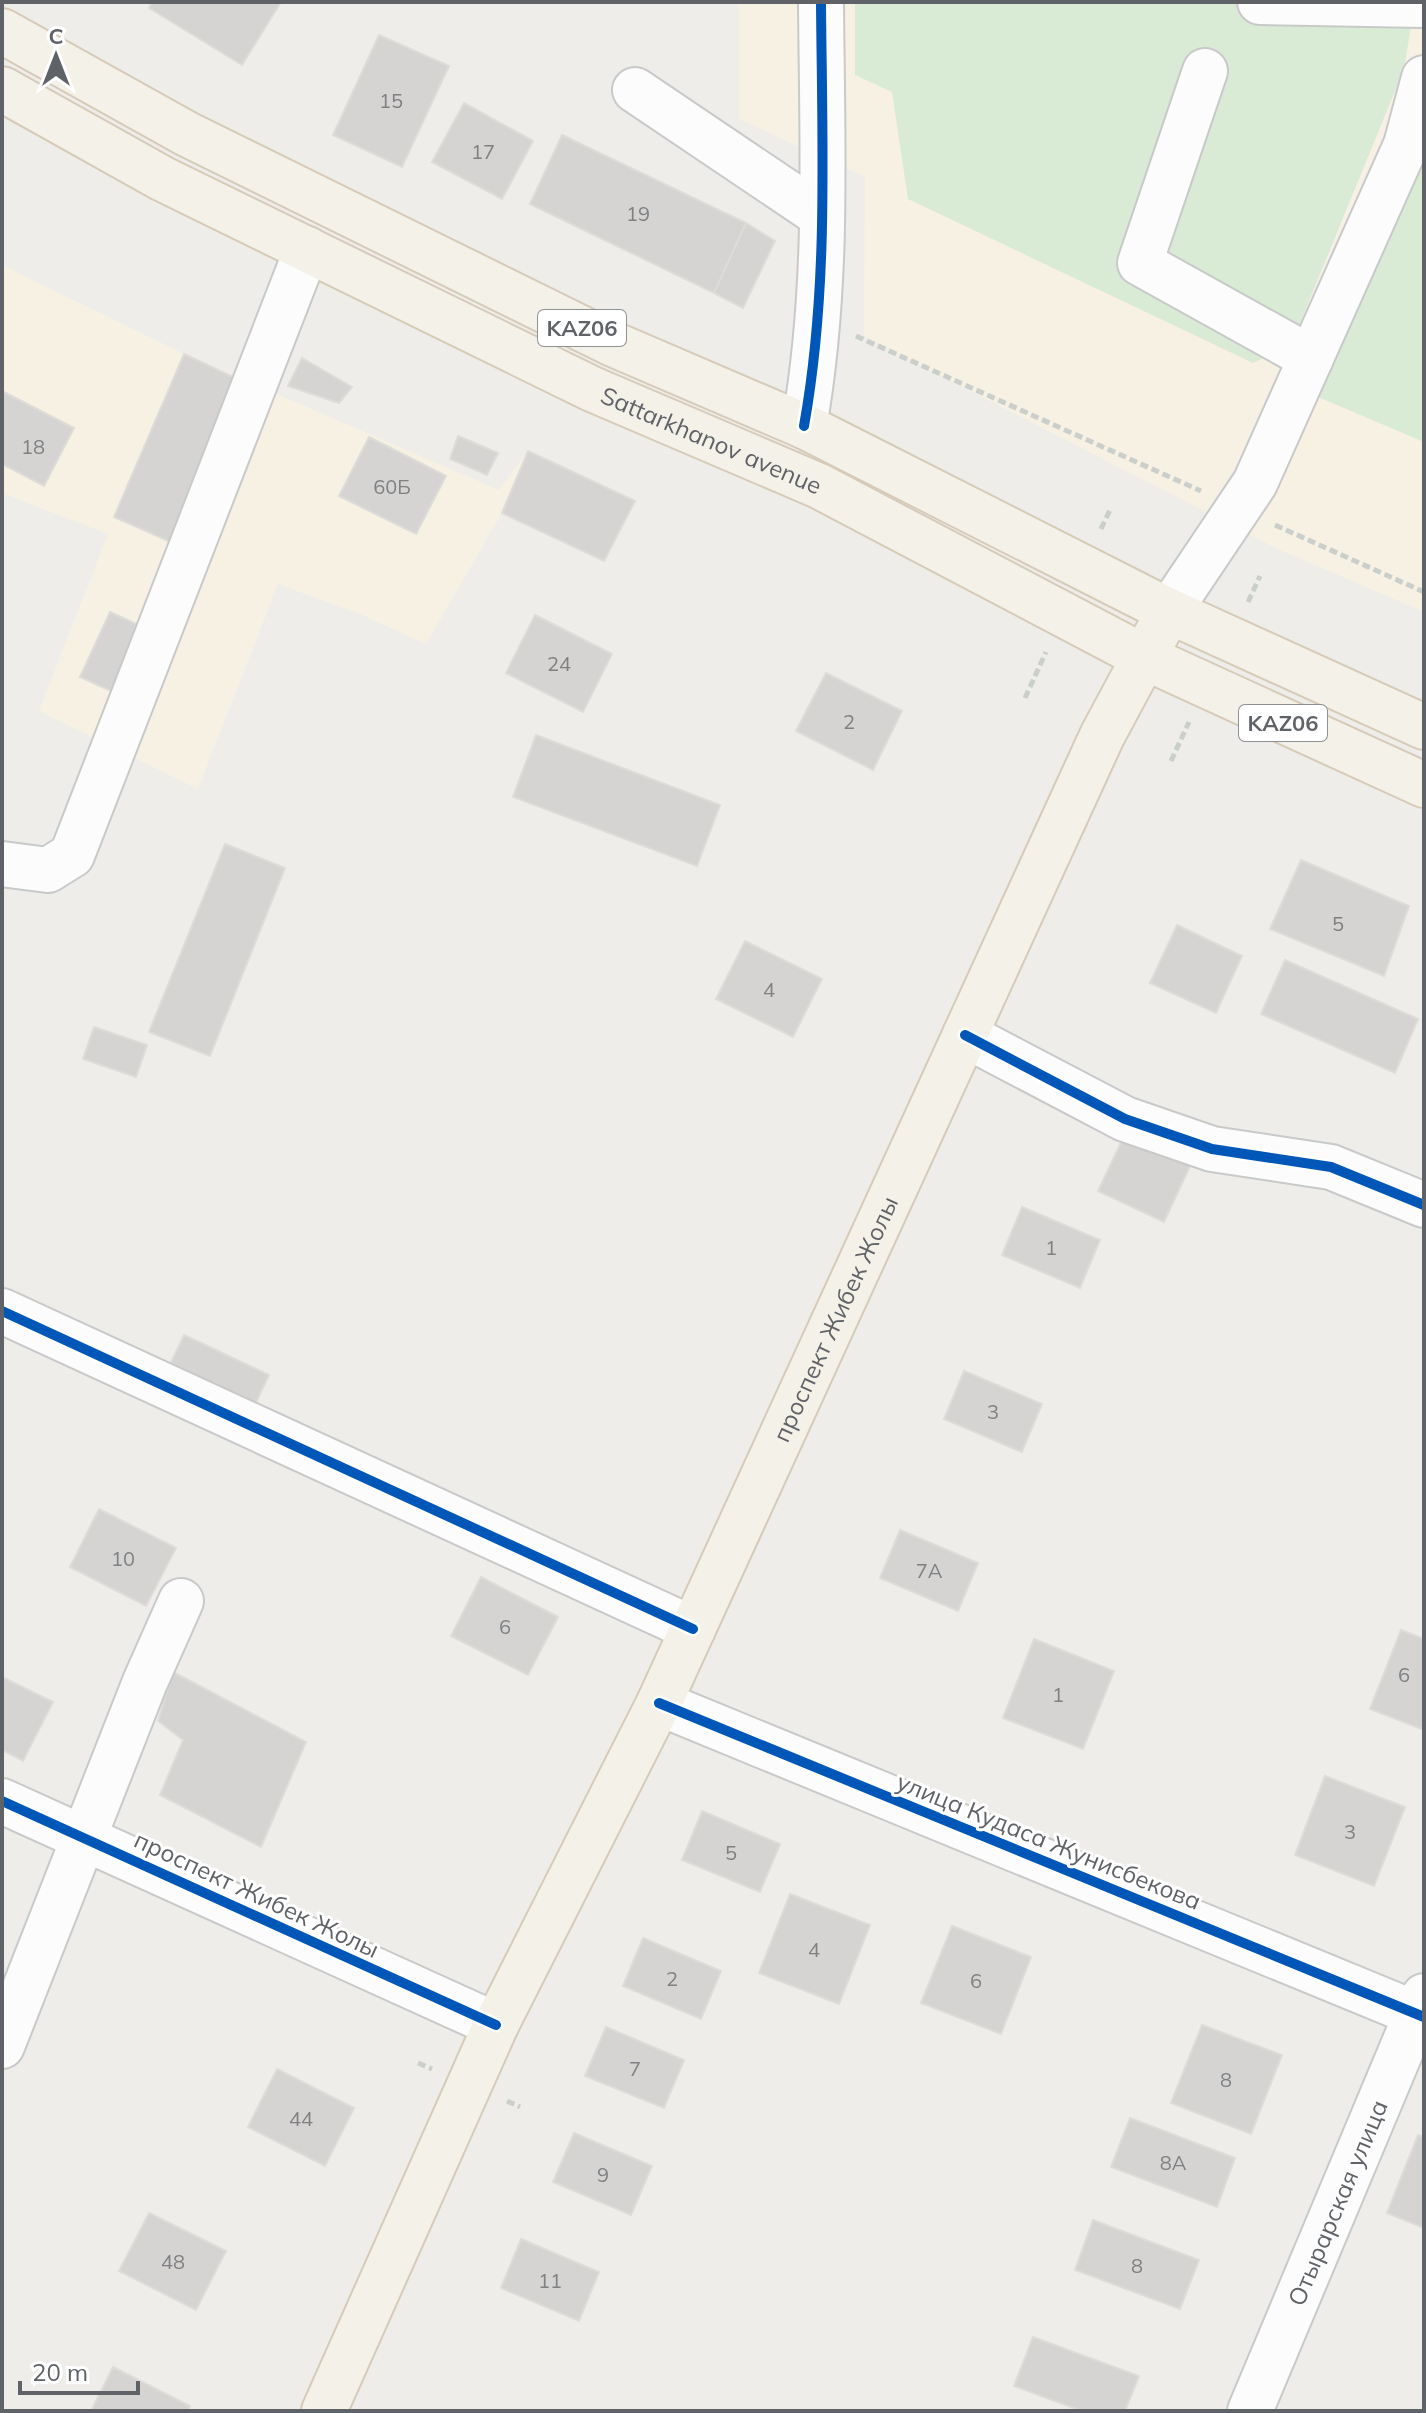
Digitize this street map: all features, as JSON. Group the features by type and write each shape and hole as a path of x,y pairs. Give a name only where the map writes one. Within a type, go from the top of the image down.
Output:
{"main road":[{"name":"Sattarkhanov avenue","path":"2,31 229,155 613,344 804,426 1169,611 1424,727"},
{"name":"Sattarkhanov avenue","path":"2,89 163,179 592,389 819,486 1144,657 1424,785"},
{"name":"проспект Жибек Жолы","path":"324,2411 496,2025 659,1703 1102,736 1169,611"}],"street":[{"path":"804,426 813,377 822,216 821,2"},
{"path":"1260,2 1424,5"},
{"path":"1205,71 1140,263 1311,358"},
{"path":"1169,611 1255,483 1406,145 1424,78"},
{"path":"635,90 822,216"},
{"path":"2,864 48,870 72,855 307,249"},
{"path":"965,1035 1125,1119 1212,1149 1331,1167 1424,1205"},
{"path":"2,1311 693,1629"},
{"path":"2,2046 181,1601"},
{"name":"улица Кудаса Жунисбекова","path":"659,1703 1421,2009"},
{"name":"проспект Жибек Жолы","path":"2,1801 496,2025"},
{"name":"Отырарская улица","path":"1250,2411 1421,2009"}],"path":[{"path":"816,318 1424,592"}],"shaded area":[{"path":"739,2 1424,2 1424,612 1278,549 864,336 865,177 739,119"},
{"path":"2,265 184,354 499,490 528,451 635,501 604,561 502,513 426,644 360,614 278,584 198,789 39,711 108,534 2,493"}],"green space":[{"path":"855,2 1415,2 1404,69 1291,345 1253,363 908,199 892,92 855,75"},
{"path":"1424,159 1424,442 1318,397"}],"building":[{"path":"152,2 281,2 242,65 149,8"},
{"path":"379,35 449,66 402,167 333,135"},
{"path":"464,103 533,141 502,199 432,162"},
{"path":"562,135 746,223 714,293 530,204"},
{"path":"746,223 775,241 743,308 714,293"},
{"path":"184,354 244,382 175,544 114,517"},
{"path":"302,358 352,387 339,403 288,386"},
{"path":"2,391 74,428 44,486 2,464"},
{"path":"458,436 498,453 487,475 450,459"},
{"path":"369,437 446,476 416,534 339,496"},
{"path":"528,451 635,501 604,561 502,513"},
{"path":"110,612 143,627 113,692 80,677"},
{"path":"535,615 612,654 583,712 506,673"},
{"path":"826,673 902,711 873,770 796,731"},
{"path":"536,735 720,805 697,866 513,797"},
{"path":"225,844 285,868 210,1056 149,1032"},
{"path":"1301,860 1409,906 1384,976 1270,929"},
{"path":"1177,925 1242,956 1216,1013 1150,983"},
{"path":"745,941 822,979 793,1037 716,999"},
{"path":"1285,960 1418,1019 1395,1073 1261,1014"},
{"path":"94,1027 147,1045 136,1077 83,1059"},
{"path":"1125,1134 1191,1164 1164,1222 1098,1191"},
{"path":"1022,1207 1100,1240 1080,1288 1002,1255"},
{"path":"184,1335 269,1375 250,1415 165,1375"},
{"path":"964,1371 1042,1404 1022,1452 944,1419"},
{"path":"99,1509 176,1548 146,1606 70,1567"},
{"path":"900,1530 978,1563 958,1611 880,1578"},
{"path":"481,1577 558,1617 528,1675 451,1636"},
{"path":"1401,1630 1424,1639 1424,1730 1370,1709"},
{"path":"1034,1639 1114,1671 1083,1749 1003,1718"},
{"path":"173,1672 306,1742 261,1847 160,1795 183,1740 158,1721"},
{"path":"2,1677 53,1702 23,1761 2,1750"},
{"path":"1325,1776 1405,1807 1374,1886 1295,1855"},
{"path":"702,1811 780,1844 760,1892 682,1860"},
{"path":"790,1894 870,1925 839,2004 759,1973"},
{"path":"952,1926 1031,1957 1001,2034 921,2003"},
{"path":"643,1938 721,1971 701,2019 623,1986"},
{"path":"1202,2025 1282,2055 1251,2134 1171,2103"},
{"path":"606,2027 684,2060 664,2108 585,2076"},
{"path":"277,2069 354,2108 325,2166 248,2127"},
{"path":"1130,2118 1235,2158 1217,2207 1111,2167"},
{"path":"574,2133 652,2166 631,2215 553,2182"},
{"path":"1418,2135 1424,2137 1424,2228 1387,2213"},
{"path":"149,2213 226,2251 196,2310 119,2271"},
{"path":"1093,2220 1199,2260 1180,2309 1075,2270"},
{"path":"521,2239 599,2272 579,2321 501,2288"},
{"path":"1033,2337 1139,2376 1125,2411 1082,2411 1014,2386"},
{"path":"113,2367 190,2406 188,2411 91,2411"}],"cycle path":[{"path":"804,426 821,268 821,2"},
{"path":"965,1035 1125,1119 1212,1149 1331,1167 1424,1205"},
{"path":"2,1311 693,1629"},
{"path":"659,1703 1424,2017"},
{"path":"2,1801 496,2025"}]}
